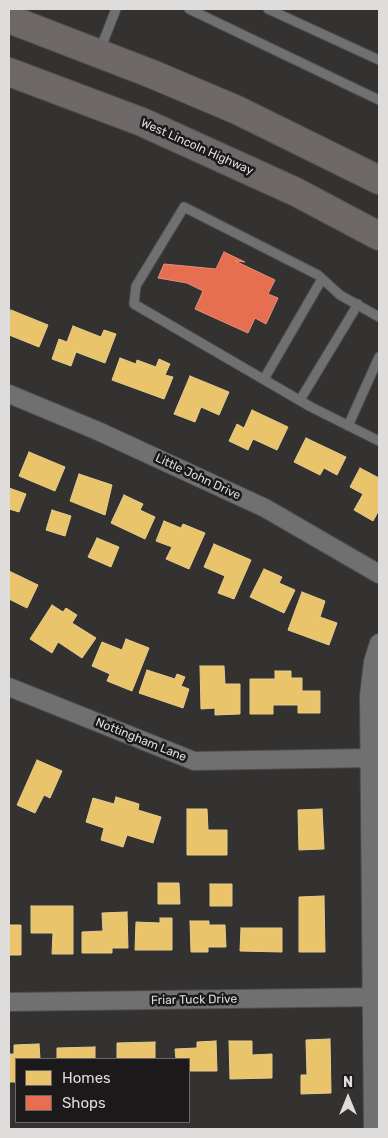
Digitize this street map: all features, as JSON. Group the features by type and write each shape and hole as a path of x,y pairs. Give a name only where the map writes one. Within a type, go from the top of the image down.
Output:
{"main road":[{"path":"9,19 99,52 237,110 379,180"},
{"name":"West Lincoln Highway","path":"9,72 142,122 296,192 379,236"}],"street":[{"name":"Little John Drive","path":"9,394 98,431 265,508 379,574"},
{"path":"373,1129 375,997 369,696 373,662 379,643"},
{"name":"Nottingham Lane","path":"9,687 194,761 369,758"},
{"name":"Friar Tuck Drive","path":"9,1002 375,997"}],"lane":[{"path":"99,52 116,9"},
{"path":"189,9 379,100"},
{"path":"268,9 379,60"},
{"path":"379,317 340,295 322,279 184,207 136,286 134,304 300,400 379,442"},
{"path":"264,379 322,279"},
{"path":"300,400 358,304"},
{"path":"348,426 379,357"}],"building: Homes":[{"path":"11,310 48,325 39,347 9,335"},
{"path":"73,326 101,337 104,330 116,334 105,363 76,352 71,366 52,359 59,339 67,342"},
{"path":"120,358 136,364 137,360 156,367 159,359 170,364 165,375 173,377 164,399 112,380"},
{"path":"190,376 229,392 219,415 201,407 195,422 174,414"},
{"path":"252,410 288,427 277,450 253,439 248,450 229,441 237,424 244,428"},
{"path":"306,438 346,457 337,475 324,468 320,475 294,462"},
{"path":"29,452 65,467 55,491 19,476"},
{"path":"360,468 379,478 379,510 373,521 354,510 363,494 350,487"},
{"path":"79,474 112,485 105,515 70,501"},
{"path":"9,488 26,494 19,512 9,509"},
{"path":"124,495 143,504 140,510 155,517 145,539 111,523"},
{"path":"52,510 71,516 65,536 46,530"},
{"path":"164,521 181,528 183,524 205,533 189,569 166,559 172,547 156,541"},
{"path":"97,538 119,547 111,567 88,557"},
{"path":"214,544 251,560 234,599 218,593 225,576 204,567"},
{"path":"264,569 282,577 279,583 295,590 284,613 250,597"},
{"path":"9,571 38,585 27,608 9,599"},
{"path":"302,592 325,601 320,617 337,623 329,645 288,630"},
{"path":"52,605 63,612 66,608 77,615 72,623 96,638 82,658 58,642 52,653 30,639"},
{"path":"126,639 149,648 132,691 107,681 110,674 92,666 102,642 122,650"},
{"path":"200,666 224,666 225,684 240,684 240,714 215,715 215,708 201,709"},
{"path":"147,670 175,679 177,674 185,677 181,686 189,689 183,708 139,693"},
{"path":"275,671 291,671 291,678 302,678 302,691 320,691 320,713 298,713 298,705 273,705 273,714 250,714 250,679 275,679"},
{"path":"37,760 62,771 50,798 44,795 35,813 17,805"},
{"path":"116,797 139,804 138,810 161,817 153,843 127,835 123,847 101,840 104,828 86,822 93,798 114,804"},
{"path":"187,809 207,809 208,830 227,830 227,855 187,855"},
{"path":"322,809 324,849 299,850 298,810"},
{"path":"158,883 179,883 180,904 158,904"},
{"path":"210,884 232,884 232,906 210,906"},
{"path":"324,896 325,952 299,952 299,897"},
{"path":"31,906 73,906 73,954 52,954 53,933 31,933"},
{"path":"127,912 128,948 112,948 112,953 82,953 82,932 103,931 102,913"},
{"path":"160,918 172,918 172,950 135,950 136,922 160,923"},
{"path":"190,921 209,921 209,925 225,925 226,947 208,947 208,952 191,952"},
{"path":"9,925 21,925 21,955 9,955"},
{"path":"241,928 282,928 282,952 240,951"},
{"path":"330,1039 331,1093 301,1094 301,1075 307,1075 306,1040"},
{"path":"216,1041 217,1071 190,1071 190,1058 176,1058 175,1049 197,1048 197,1042"},
{"path":"229,1041 252,1041 252,1055 272,1054 272,1078 230,1079"},
{"path":"155,1042 155,1058 117,1058 117,1043"},
{"path":"39,1044 40,1058 15,1058 15,1082 9,1082 9,1054 14,1054 14,1045"},
{"path":"95,1047 95,1058 57,1058 57,1048"}],"building: Shops":[{"path":"224,252 245,262 235,261 275,280 268,294 278,298 266,324 255,318 248,333 195,309 203,291 187,283 158,278 164,264 216,269"}]}
